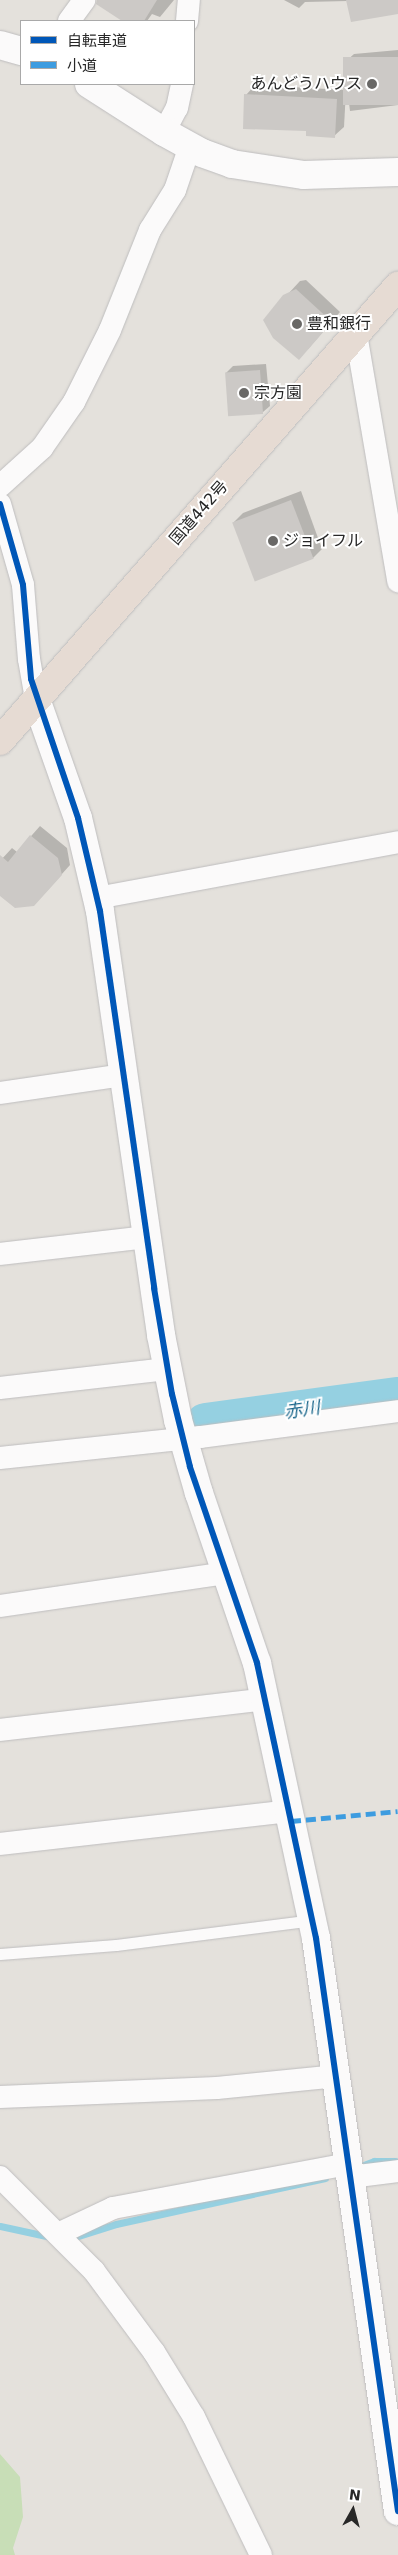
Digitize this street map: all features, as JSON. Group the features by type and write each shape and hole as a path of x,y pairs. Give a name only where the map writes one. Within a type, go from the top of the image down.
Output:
{"highway":[{"name":"国道442号","path":"0,741 398,286"}],"street":[{"path":"70,20 84,0"},
{"path":"187,20 189,0"},
{"path":"0,45 20,51"},
{"path":"91,85 164,132 190,146 232,164 284,173 326,175 398,172"},
{"path":"164,132 177,108 182,85"},
{"path":"0,486 42,448 74,402 110,330 150,230 175,190 190,146"},
{"path":"356,334 397,574"},
{"path":"0,504 23,585 29,666 36,699 78,818 97,898 167,1369 183,1439 266,1700 313,1920 337,2076 398,2511"},
{"path":"97,898 398,842"},
{"path":"0,1093 124,1075"},
{"path":"0,1254 147,1237"},
{"path":"0,1388 167,1369"},
{"path":"0,1458 183,1439 398,1412"},
{"path":"0,1606 226,1573"},
{"path":"0,1730 266,1700"},
{"path":"0,1844 290,1811"},
{"path":"0,2098 217,2088 337,2076"},
{"path":"58,2234 113,2208 349,2170 398,2171"},
{"path":"0,2177 58,2234 107,2287 178,2387 260,2555"}],"lane":[{"path":"0,1954 134,1943 313,1920"}],"green space":[{"path":"0,2454 20,2477 23,2517 13,2548 15,2555 0,2555"}],"building":[{"path":"97,0 157,0 145,20 120,20 96,4"},
{"path":"346,0 398,0 398,14 351,22"},
{"name":"あんどうハウス","path":"343,57 398,57 398,105 343,105"},
{"path":"244,94 337,99 335,138 306,136 306,131 243,129"},
{"name":"豊和銀行","path":"296,289 332,322 299,360 273,338 263,320 283,295"},
{"name":"宗方園","path":"260,370 263,414 228,416 225,372"},
{"name":"ジョイフル","path":"291,500 314,559 255,581 232,523"},
{"path":"30,835 58,858 62,875 34,906 15,908 0,896 0,855 8,862"}],"waterway":[{"name":"赤川","path":"205,1423 398,1397"},
{"path":"361,2166 374,2161 395,2161"},
{"path":"69,2239 116,2224 325,2178"},
{"path":"0,2226 51,2237"}],"marked path":[{"path":"291,1821 398,1811"}],"cycle path":[{"path":"0,504 23,585 31,679 78,818 100,911 154,1288 172,1394 190,1467 257,1663 316,1938 398,2511"}],"place":[{"name":"あんどうハウス","path":"372,84"},
{"name":"豊和銀行","path":"297,324"},
{"name":"宗方園","path":"244,393"},
{"name":"ジョイフル","path":"273,541"}]}
